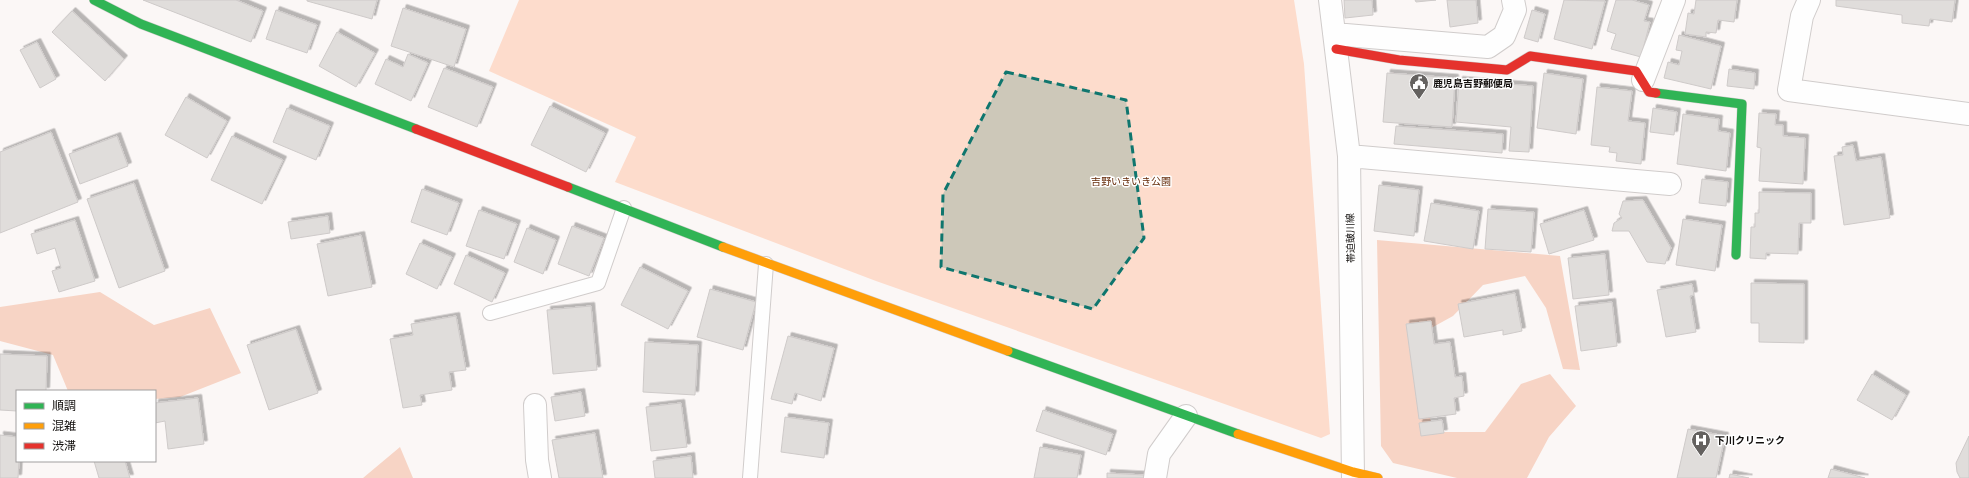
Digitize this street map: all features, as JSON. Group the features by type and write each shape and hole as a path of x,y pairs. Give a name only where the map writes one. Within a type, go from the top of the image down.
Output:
{"street":[{"path":"94,0 148,27 624,208 766,264 1353,475 1378,478"},
{"name":"帯迫皷川線","path":"1330,0 1349,156 1353,475"},
{"path":"1335,42 1488,47 1504,36 1515,10 1513,0"},
{"path":"1643,80 1674,0"},
{"path":"1809,0 1802,16 1789,90 1969,114"},
{"path":"1335,42 1399,60 1507,70 1530,56 1636,71 1643,80 1649,92 1742,104 1736,255"},
{"path":"1349,156 1670,184"},
{"path":"535,405 537,460 540,478"},
{"path":"1155,478 1159,454 1186,416"}],"lane":[{"path":"490,313 598,283 624,208"},
{"path":"750,478 766,264"}],"highlighted area":[{"path":"1006,72 1126,100 1144,238 1093,309 941,267 943,194"}],"green space":[{"name":"吉野いきいき公園","path":"519,0 1294,0 1304,64 1330,434 1321,438 876,281 615,182 636,137 489,71"}],"shaded area":[{"path":"1377,240 1560,256 1580,370 1563,369 1546,308 1525,276 1483,285 1453,316 1413,338 1433,432 1485,432 1521,384 1550,374 1576,406 1549,437 1527,478 1457,478 1393,463 1381,446"},
{"path":"100,292 154,325 210,308 241,373 180,397 156,399 156,390 68,390 53,355 0,341 0,307"},
{"path":"400,447 413,478 363,478"}],"building":[{"path":"143,0 236,0 263,11 251,42"},
{"path":"307,0 377,0 372,19"},
{"path":"1344,0 1372,0 1373,15 1345,18"},
{"path":"1415,0 1436,0 1416,2"},
{"path":"1447,0 1476,0 1478,23 1450,27"},
{"path":"1564,0 1605,1 1592,49 1554,39"},
{"path":"1616,0 1632,0 1649,5 1644,21 1650,22 1641,57 1611,49 1616,34 1607,31"},
{"path":"1696,0 1737,0 1734,22 1718,20 1716,33 1706,32 1706,37 1685,34 1688,13 1694,14"},
{"path":"1836,0 1955,0 1952,22 1930,19 1929,26 1902,23 1902,15 1836,6"},
{"path":"403,8 466,29 454,67 391,46"},
{"path":"276,10 317,25 307,53 266,39"},
{"path":"1532,10 1545,14 1538,42 1524,38"},
{"path":"72,11 124,59 105,81 52,32"},
{"path":"337,32 375,53 356,87 319,66"},
{"path":"1679,35 1721,46 1711,89 1664,78 1668,62 1679,65 1682,51 1676,50"},
{"path":"37,42 56,79 40,88 20,50"},
{"path":"408,54 428,63 411,101 375,84 386,59 403,67"},
{"path":"444,68 493,87 477,127 428,107"},
{"path":"1729,69 1755,73 1754,89 1727,86"},
{"name":"鹿児島吉野郵便局","path":"1387,73 1455,78 1452,127 1383,122"},
{"path":"1544,73 1583,79 1576,134 1537,128"},
{"path":"1459,80 1533,86 1529,152 1509,151 1511,127 1456,122"},
{"path":"1597,87 1632,91 1628,121 1645,123 1641,164 1616,161 1617,153 1609,152 1610,147 1591,145"},
{"path":"186,97 227,121 207,158 165,135"},
{"path":"550,106 605,133 586,172 531,145"},
{"path":"287,108 330,126 316,160 273,142"},
{"path":"1653,108 1677,112 1674,135 1650,132"},
{"path":"1759,113 1776,114 1775,125 1783,125 1783,136 1805,138 1803,184 1759,181 1761,148 1757,147"},
{"path":"1683,114 1719,119 1718,131 1730,133 1726,171 1677,164"},
{"path":"1396,126 1503,134 1502,153 1394,144"},
{"path":"51,132 78,202 0,233 0,152"},
{"path":"117,136 128,166 80,184 69,154"},
{"path":"232,136 283,160 262,204 211,180"},
{"path":"1853,145 1856,161 1881,157 1890,218 1844,225 1834,156 1843,155 1842,147"},
{"path":"1702,179 1728,182 1726,206 1699,203"},
{"path":"134,183 165,271 119,288 87,199"},
{"path":"1379,185 1419,190 1414,236 1374,231"},
{"path":"422,189 459,203 447,235 411,222"},
{"path":"1759,192 1811,193 1811,223 1799,223 1798,254 1766,253 1766,259 1750,258 1751,227 1755,227 1755,213 1759,213"},
{"path":"1643,200 1671,248 1665,264 1647,262 1629,231 1612,231 1614,223 1622,218 1619,214 1623,201"},
{"path":"1431,203 1479,211 1473,249 1424,241"},
{"path":"1488,209 1534,212 1531,252 1485,249"},
{"path":"479,210 517,224 504,259 466,246"},
{"path":"1584,210 1594,240 1549,254 1540,224"},
{"path":"328,216 330,233 291,239 288,222"},
{"path":"1683,219 1722,225 1715,271 1676,265"},
{"path":"75,220 95,281 59,292 52,271 61,268 55,248 37,254 31,234"},
{"path":"572,226 604,238 589,276 558,264"},
{"path":"527,228 556,240 543,274 514,262"},
{"path":"361,235 372,287 328,296 317,244"},
{"path":"420,243 452,257 437,289 406,274"},
{"path":"1605,254 1609,295 1573,299 1568,258"},
{"path":"466,255 505,273 492,302 454,284"},
{"path":"640,267 688,291 668,329 621,305"},
{"path":"1751,283 1804,284 1804,343 1759,342 1759,323 1751,323"},
{"path":"1692,284 1694,295 1690,296 1696,332 1666,337 1657,290"},
{"path":"710,289 756,302 743,350 697,337"},
{"path":"1515,293 1522,331 1503,335 1503,330 1464,337 1458,304"},
{"path":"1612,302 1617,346 1581,351 1575,306"},
{"path":"591,306 597,370 553,374 547,310"},
{"path":"456,316 466,370 449,372 452,390 420,395 422,405 403,408 390,339 413,335 411,324"},
{"path":"1431,321 1434,344 1450,342 1455,377 1462,376 1464,396 1454,398 1456,414 1419,419 1406,324"},
{"path":"296,329 318,393 269,410 247,345"},
{"path":"788,336 834,348 821,401 795,393 792,404 771,399"},
{"path":"645,342 698,345 695,395 643,392"},
{"path":"0,354 47,356 46,390 16,390 16,411 0,410"},
{"path":"1872,374 1906,395 1892,420 1857,400"},
{"path":"581,392 585,416 555,421 551,397"},
{"path":"198,398 204,444 168,449 165,421 156,423 156,403"},
{"path":"681,403 687,447 651,451 646,407"},
{"path":"1043,410 1113,434 1106,455 1036,431"},
{"path":"785,417 829,423 824,458 781,452"},
{"path":"1442,420 1444,433 1421,436 1419,423"},
{"name":"下川クリニック","path":"1688,429 1725,436 1716,478 1677,478"},
{"path":"595,433 603,478 559,478 552,440"},
{"path":"0,435 16,437 16,462 19,462 18,478 0,478"},
{"path":"1969,436 1969,478 1960,478 1957,472 1956,463"},
{"path":"1040,447 1081,455 1077,478 1034,478"},
{"path":"691,456 693,478 655,478 653,461"},
{"path":"94,462 125,462 130,478 99,478"},
{"path":"1831,469 1865,478 1828,478"},
{"path":"1107,473 1144,475 1144,478 1107,478"},
{"path":"1730,474 1749,478 1729,478"}],"traffic: fast":[{"path":"94,0 141,24 416,129"},
{"path":"1656,93 1742,104 1736,255"},
{"path":"568,187 723,247"},
{"path":"1008,351 1238,434"}],"traffic: slow":[{"path":"723,247 1008,351"},
{"path":"1238,434 1353,472 1378,478"}],"traffic: jam":[{"path":"1336,49 1399,60 1507,70 1530,56 1636,71 1649,92 1656,93"},
{"path":"416,129 568,187"}],"place":[{"name":"鹿児島吉野郵便局","path":"1419,100"},
{"name":"下川クリニック","path":"1701,457"}]}
